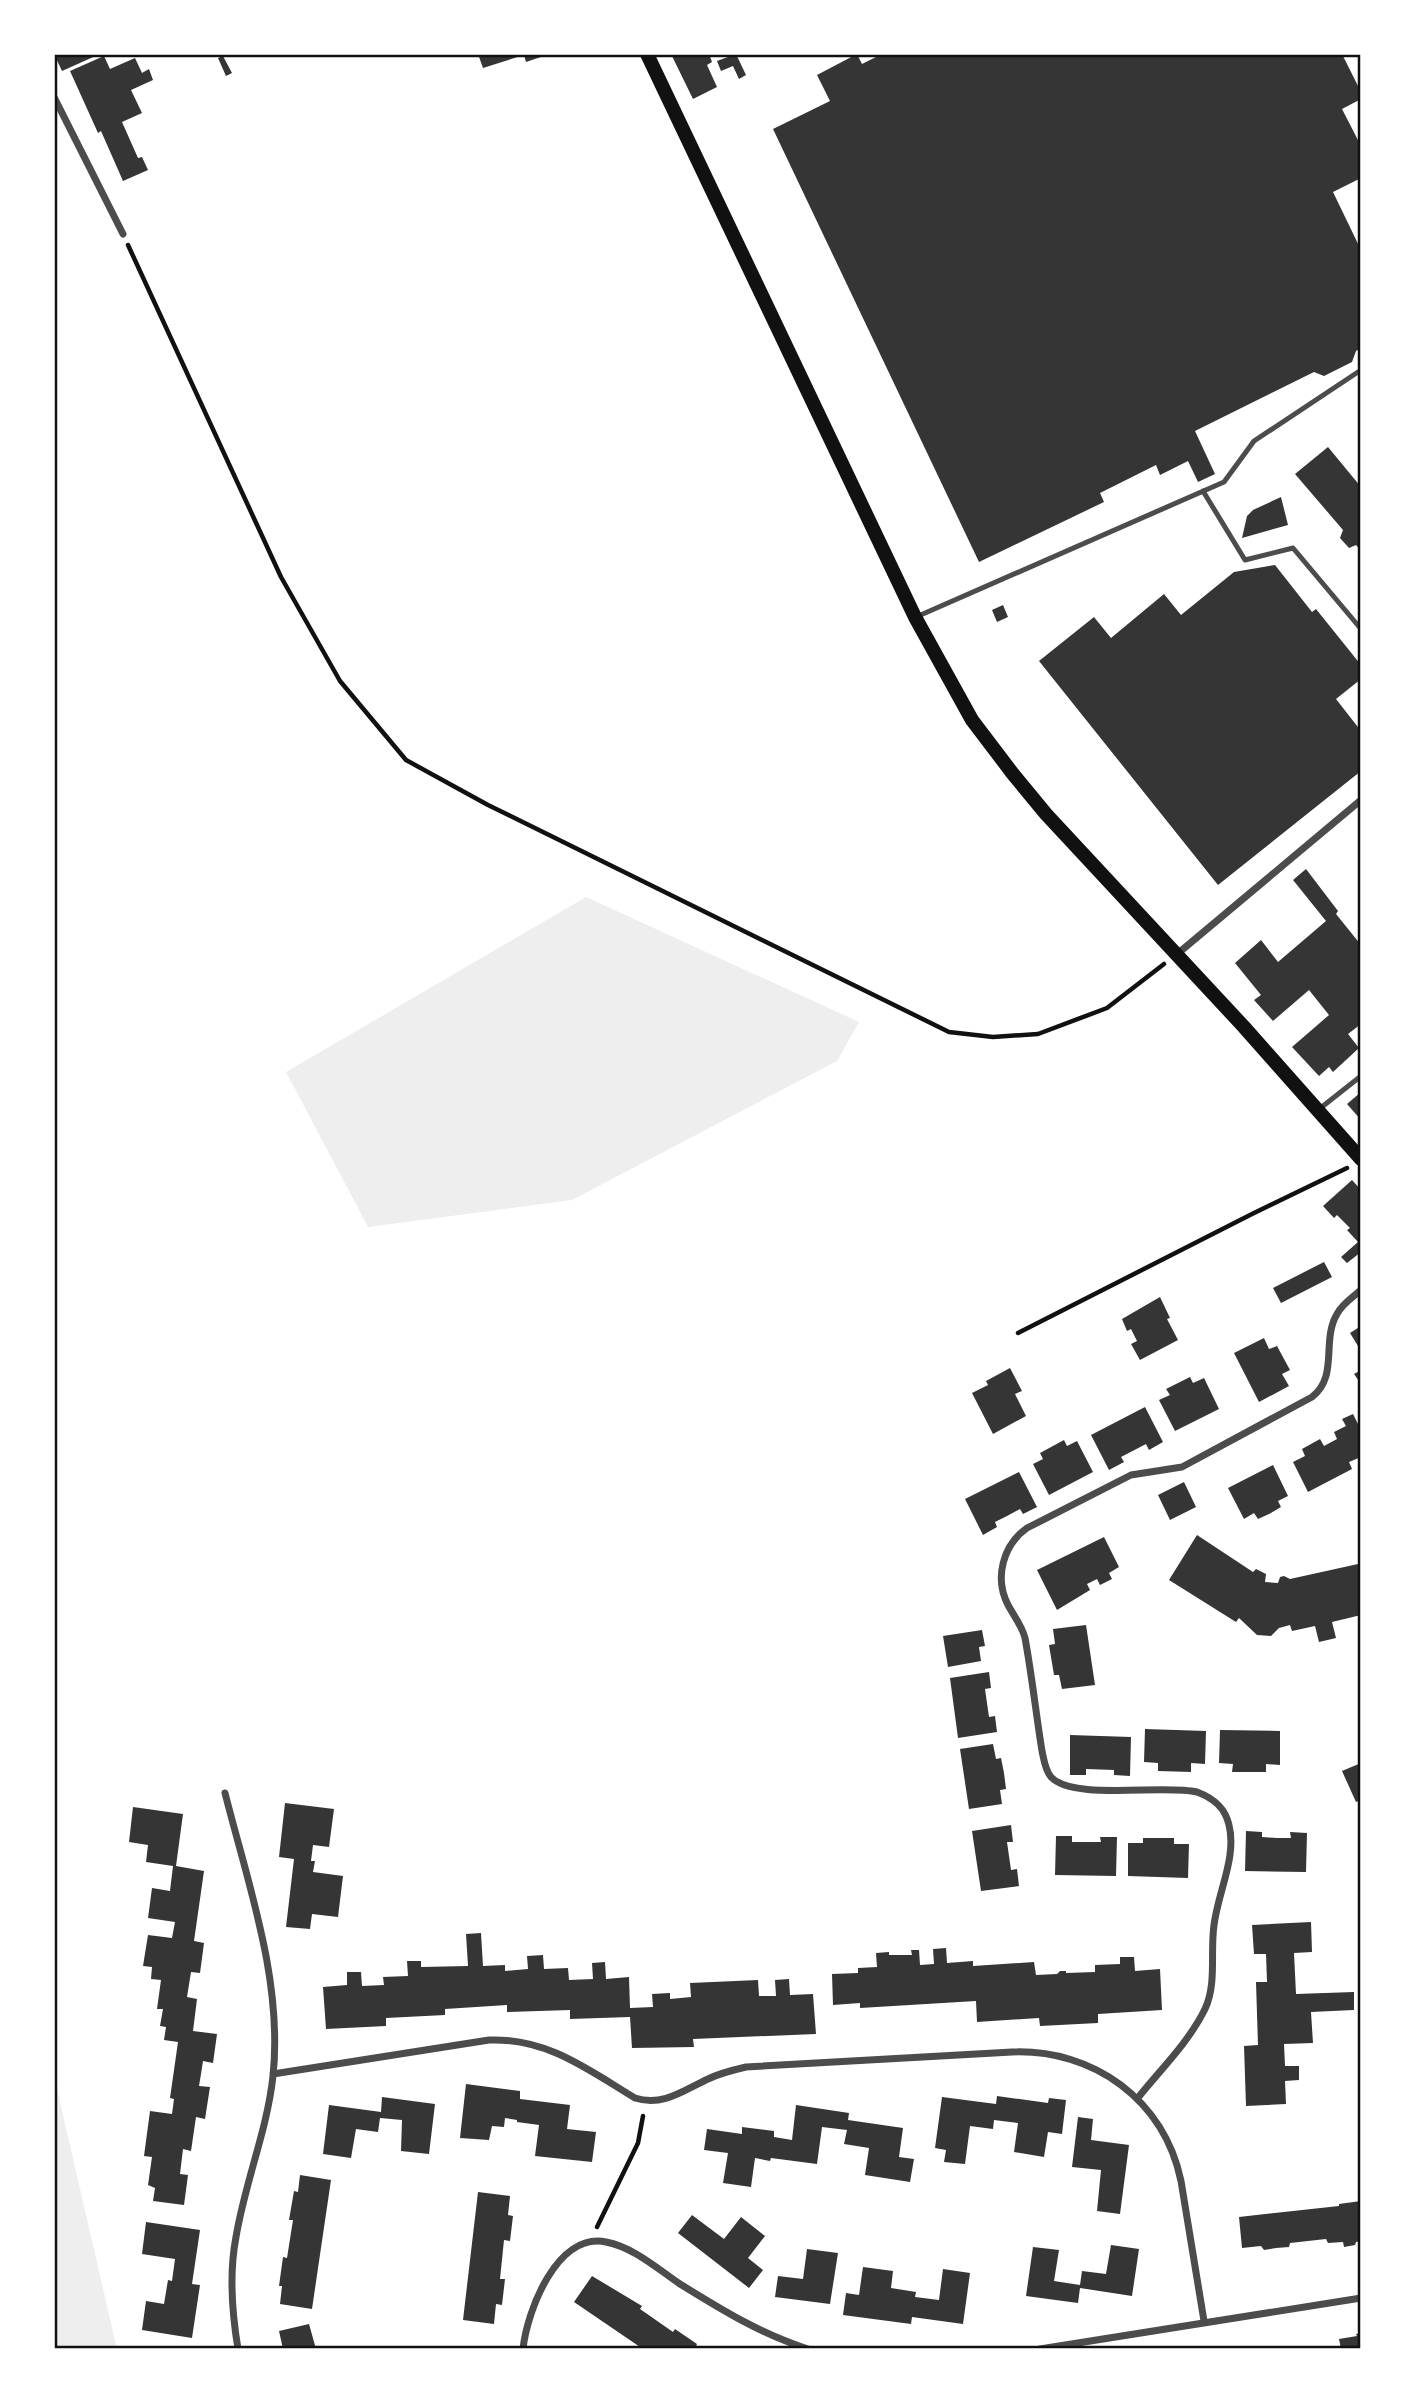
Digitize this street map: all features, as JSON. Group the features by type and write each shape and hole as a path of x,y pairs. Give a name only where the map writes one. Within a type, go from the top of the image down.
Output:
{"main road":[{"path":"647,54 915,617 953,688 998,755 1046,814 1244,1027 1361,1159"}],"street":[{"path":"54,97 123,234"},
{"path":"1175,955 1361,800"},
{"path":"1137,2099 1190,2033 1212,1988 1214,1926 1231,1840 1227,1818 1216,1802 1190,1791 1077,1788 1057,1782 1048,1773 1042,1751 1024,1632 1007,1604 1003,1590 1003,1563 1014,1539 1027,1528 1131,1475 1182,1467 1312,1397 1326,1379 1331,1330 1338,1312 1361,1290"},
{"path":"225,1793 266,1956 275,2027 269,2102 234,2250 233,2297 238,2349"},
{"path":"273,2074 510,2039 530,2043 567,2057 635,2098 647,2102 667,2099 710,2078 746,2067 1022,2052 1054,2055 1105,2075 1137,2099 1158,2123 1176,2160 1204,2321"},
{"path":"523,2349 531,2310 556,2265 578,2246 591,2241 616,2244 733,2318 779,2340 808,2349"},
{"path":"1040,2349 1361,2298"}],"lane":[{"path":"915,617 1224,482 1254,441 1361,370"},
{"path":"1203,491 1245,560 1293,548 1361,629"},
{"path":"1318,1110 1361,1076"}],"path":[{"path":"123,234 281,577 340,681 406,760 488,805 949,1032 993,1037 1038,1034 1107,1008 1175,955"},
{"path":"1018,1333 1252,1213 1348,1168"},
{"path":"591,2241 638,2143 647,2102"}],"shaded area":[{"path":"586,897 859,1022 837,1061 572,1200 368,1227 286,1072"},
{"path":"54,2076 117,2349 54,2349"}],"building":[{"path":"54,54 100,54 62,71"},
{"path":"478,54 547,55 526,62 524,55 483,68"},
{"path":"671,54 709,54 712,62 707,65 717,87 693,99"},
{"path":"736,54 746,75 739,79 733,66 721,71 717,61"},
{"path":"857,54 862,64 882,54 1342,54 1361,92 1361,99 1342,109 1361,146 1361,178 1333,192 1361,250 1361,348 1356,351 1352,362 1324,376 1314,372 1195,431 1215,474 1198,482 1188,461 1160,475 1156,465 1100,493 1104,502 979,562 773,129 830,101 817,75"},
{"path":"104,56 110,69 135,58 142,73 149,69 153,80 131,90 142,113 122,122 138,158 142,157 148,170 123,181 70,71"},
{"path":"223,56 232,73 226,76 218,58"},
{"path":"1328,447 1361,487 1361,551 1356,545 1349,548 1340,538 1343,530 1295,474"},
{"path":"1281,497 1288,525 1242,538 1247,516 1253,510"},
{"path":"1275,565 1312,612 1316,609 1361,665 1361,679 1336,699 1361,731 1361,771 1218,885 1039,661 1094,617 1111,638 1164,594 1181,615 1234,572"},
{"path":"1003,605 1008,617 997,622 992,610"},
{"path":"1306,869 1361,945 1361,1024 1348,1034 1359,1048 1333,1072 1329,1067 1319,1076 1292,1047 1329,1015 1309,990 1273,1021 1254,1000 1261,995 1235,963 1261,940 1278,962 1326,921 1293,880"},
{"path":"1361,1092 1361,1120 1347,1104"},
{"path":"1352,1180 1361,1190 1361,1252 1347,1263 1341,1257 1358,1242 1347,1230 1350,1228 1337,1215 1334,1218 1323,1206"},
{"path":"1324,1262 1332,1277 1281,1303 1273,1288"},
{"path":"1160,1297 1178,1340 1140,1360 1131,1344 1137,1341 1131,1329 1127,1331 1122,1319"},
{"path":"1361,1326 1361,1351 1350,1333"},
{"path":"1264,1338 1269,1349 1277,1346 1290,1370 1282,1374 1289,1386 1259,1402 1234,1353"},
{"path":"1010,1368 1022,1391 1015,1394 1026,1416 993,1434 972,1393 988,1385 986,1381"},
{"path":"1361,1370 1361,1384 1354,1374"},
{"path":"1190,1377 1193,1383 1204,1378 1219,1409 1175,1431 1159,1400 1170,1395 1166,1389"},
{"path":"1145,1407 1163,1442 1149,1450 1146,1444 1121,1457 1124,1462 1109,1470 1091,1435"},
{"path":"1353,1414 1361,1430 1361,1457 1349,1462 1352,1469 1308,1492 1293,1462 1305,1456 1302,1449 1320,1439 1324,1446 1337,1439 1334,1432 1346,1426 1342,1419"},
{"path":"1064,1440 1067,1446 1077,1441 1093,1472 1049,1495 1033,1464 1043,1459 1040,1453"},
{"path":"1273,1465 1288,1496 1278,1501 1281,1507 1269,1514 1258,1519 1254,1513 1244,1519 1228,1488"},
{"path":"1019,1472 1037,1507 1023,1514 1020,1509 995,1522 997,1527 983,1535 965,1499"},
{"path":"1184,1482 1196,1507 1170,1520 1158,1495"},
{"path":"1197,1535 1253,1572 1256,1569 1266,1574 1265,1582 1278,1583 1280,1577 1284,1576 1290,1579 1358,1564 1361,1577 1361,1615 1332,1622 1336,1638 1319,1642 1315,1626 1292,1631 1290,1625 1279,1628 1271,1636 1257,1635 1239,1618 1236,1622 1169,1580"},
{"path":"1104,1537 1119,1567 1109,1573 1112,1579 1100,1585 1097,1579 1087,1584 1090,1590 1057,1610 1037,1570"},
{"path":"1086,1625 1095,1685 1062,1689 1059,1675 1054,1675 1049,1645 1055,1644 1053,1629"},
{"path":"982,1630 985,1646 979,1647 981,1661 948,1667 943,1636"},
{"path":"989,1672 991,1688 985,1689 989,1717 995,1716 997,1732 958,1738 950,1678"},
{"path":"1145,1729 1206,1731 1205,1764 1191,1763 1191,1772 1158,1771 1158,1763 1144,1762"},
{"path":"1220,1730 1280,1731 1280,1765 1266,1764 1266,1772 1232,1772 1233,1764 1219,1763"},
{"path":"1070,1735 1131,1737 1130,1776 1114,1775 1114,1770 1086,1769 1086,1775 1070,1775"},
{"path":"993,1744 996,1759 1001,1758 1004,1773 1006,1789 1000,1790 1002,1804 969,1809 960,1749"},
{"path":"1361,1763 1361,1800 1356,1802 1342,1771"},
{"path":"285,1803 334,1809 329,1847 313,1845 311,1861 315,1861 313,1872 343,1876 338,1917 312,1914 310,1929 286,1927 294,1859 279,1857"},
{"path":"133,1807 183,1814 176,1866 204,1871 194,1941 204,1943 200,1973 191,1972 187,1997 197,1999 193,2031 217,2034 213,2063 203,2061 199,2086 210,2087 205,2119 196,2117 191,2151 183,2149 180,2174 188,2175 184,2205 153,2201 155,2188 148,2185 152,2157 144,2156 150,2111 172,2114 174,2099 170,2098 178,2042 164,2040 166,2027 160,2026 163,2009 157,2009 161,1980 151,1979 152,1967 143,1966 148,1935 172,1938 175,1922 148,1918 152,1888 170,1891 173,1866 146,1862 148,1845 129,1842"},
{"path":"1011,1825 1013,1842 1007,1842 1011,1870 1017,1869 1019,1886 981,1891 972,1831"},
{"path":"1246,1831 1262,1832 1262,1837 1277,1838 1291,1838 1290,1832 1307,1833 1306,1872 1245,1871"},
{"path":"1056,1836 1072,1836 1072,1842 1101,1842 1100,1837 1117,1837 1116,1876 1055,1875"},
{"path":"1143,1838 1174,1838 1174,1844 1189,1844 1188,1878 1128,1876 1128,1843 1143,1843"},
{"path":"1311,1922 1312,1952 1294,1953 1296,1994 1354,1992 1354,2010 1311,2012 1313,2043 1284,2044 1285,2066 1299,2066 1299,2080 1285,2081 1286,2104 1246,2106 1244,2046 1258,2045 1256,1982 1267,1982 1266,1954 1254,1954 1252,1925"},
{"path":"481,1933 483,1966 505,1965 505,1971 528,1969 527,1956 543,1955 544,1969 568,1968 569,1980 593,1979 592,1963 605,1962 606,1979 629,1977 630,2008 653,2007 652,1994 670,1993 670,1999 691,1997 690,1983 758,1980 759,1996 776,1996 775,1980 789,1979 790,1995 813,1994 816,2034 693,2039 694,2047 632,2048 630,2017 570,2019 570,2010 507,2012 507,2005 445,2009 445,2015 386,2018 386,2026 326,2029 323,1987 347,1985 347,1972 361,1972 362,1986 384,1985 383,1977 408,1976 407,1961 421,1961 421,1967 468,1966 466,1934"},
{"path":"946,1948 947,1963 973,1961 973,1966 1034,1962 1036,1975 1057,1974 1060,1971 1095,1972 1095,1965 1120,1964 1120,1957 1134,1957 1135,1971 1160,1969 1162,2010 1098,2014 1098,2023 1040,2026 1039,2018 977,2022 976,2001 860,2008 860,2003 833,2005 832,1974 858,1973 858,1968 877,1967 876,1953 912,1955 911,1950 919,1950 920,1965 934,1964 933,1949"},
{"path":"466,2084 520,2091 520,2099 570,2105 567,2129 596,2132 592,2162 535,2156 539,2125 517,2120 505,2118 504,2127 492,2126 489,2140 460,2138"},
{"path":"997,2096 1048,2103 1049,2098 1066,2100 1062,2134 1048,2132 1044,2157 1014,2152 1018,2123 994,2120 993,2129 970,2126 965,2164 944,2162 946,2150 935,2148 942,2097 996,2104"},
{"path":"382,2097 435,2104 429,2154 401,2151 402,2120 380,2118 378,2132 356,2129 351,2158 323,2154 329,2105 381,2112"},
{"path":"796,2105 849,2113 848,2120 903,2128 899,2157 914,2159 910,2182 865,2175 869,2148 844,2144 847,2130 822,2127 817,2164 755,2158 751,2187 723,2183 728,2153 704,2150 707,2129 742,2134 742,2127 774,2131 774,2137 792,2140"},
{"path":"1078,2117 1093,2119 1091,2140 1129,2145 1120,2214 1097,2211 1101,2170 1072,2167"},
{"path":"300,2175 331,2180 312,2309 280,2304 282,2286 279,2286 283,2257 287,2258 293,2220 289,2220"},
{"path":"478,2192 510,2196 508,2215 513,2216 510,2241 504,2240 500,2279 505,2279 502,2305 496,2304 494,2324 463,2320"},
{"path":"1361,2201 1361,2241 1355,2245 1344,2247 1343,2242 1328,2243 1326,2239 1290,2243 1289,2247 1264,2250 1261,2246 1242,2248 1239,2217"},
{"path":"692,2215 724,2239 741,2217 765,2236 748,2258 763,2270 749,2288 678,2233"},
{"path":"146,2222 200,2230 192,2284 200,2285 192,2338 142,2330 146,2301 164,2304 168,2280 172,2281 175,2259 142,2254"},
{"path":"1111,2245 1139,2249 1132,2296 1080,2288 1078,2303 1026,2296 1033,2247 1059,2250 1054,2281 1080,2285 1082,2271 1106,2274"},
{"path":"807,2249 838,2253 830,2304 775,2297 778,2276 803,2279"},
{"path":"863,2267 893,2271 891,2288 916,2292 915,2297 939,2300 943,2269 970,2273 963,2324 912,2317 911,2324 843,2315 846,2293 859,2295"},
{"path":"592,2276 642,2306 640,2309 673,2332 675,2329 697,2344 695,2349 643,2349 574,2302"},
{"path":"309,2324 316,2349 283,2349 279,2331"},
{"path":"1361,2333 1361,2349 1341,2349 1339,2339"}]}
